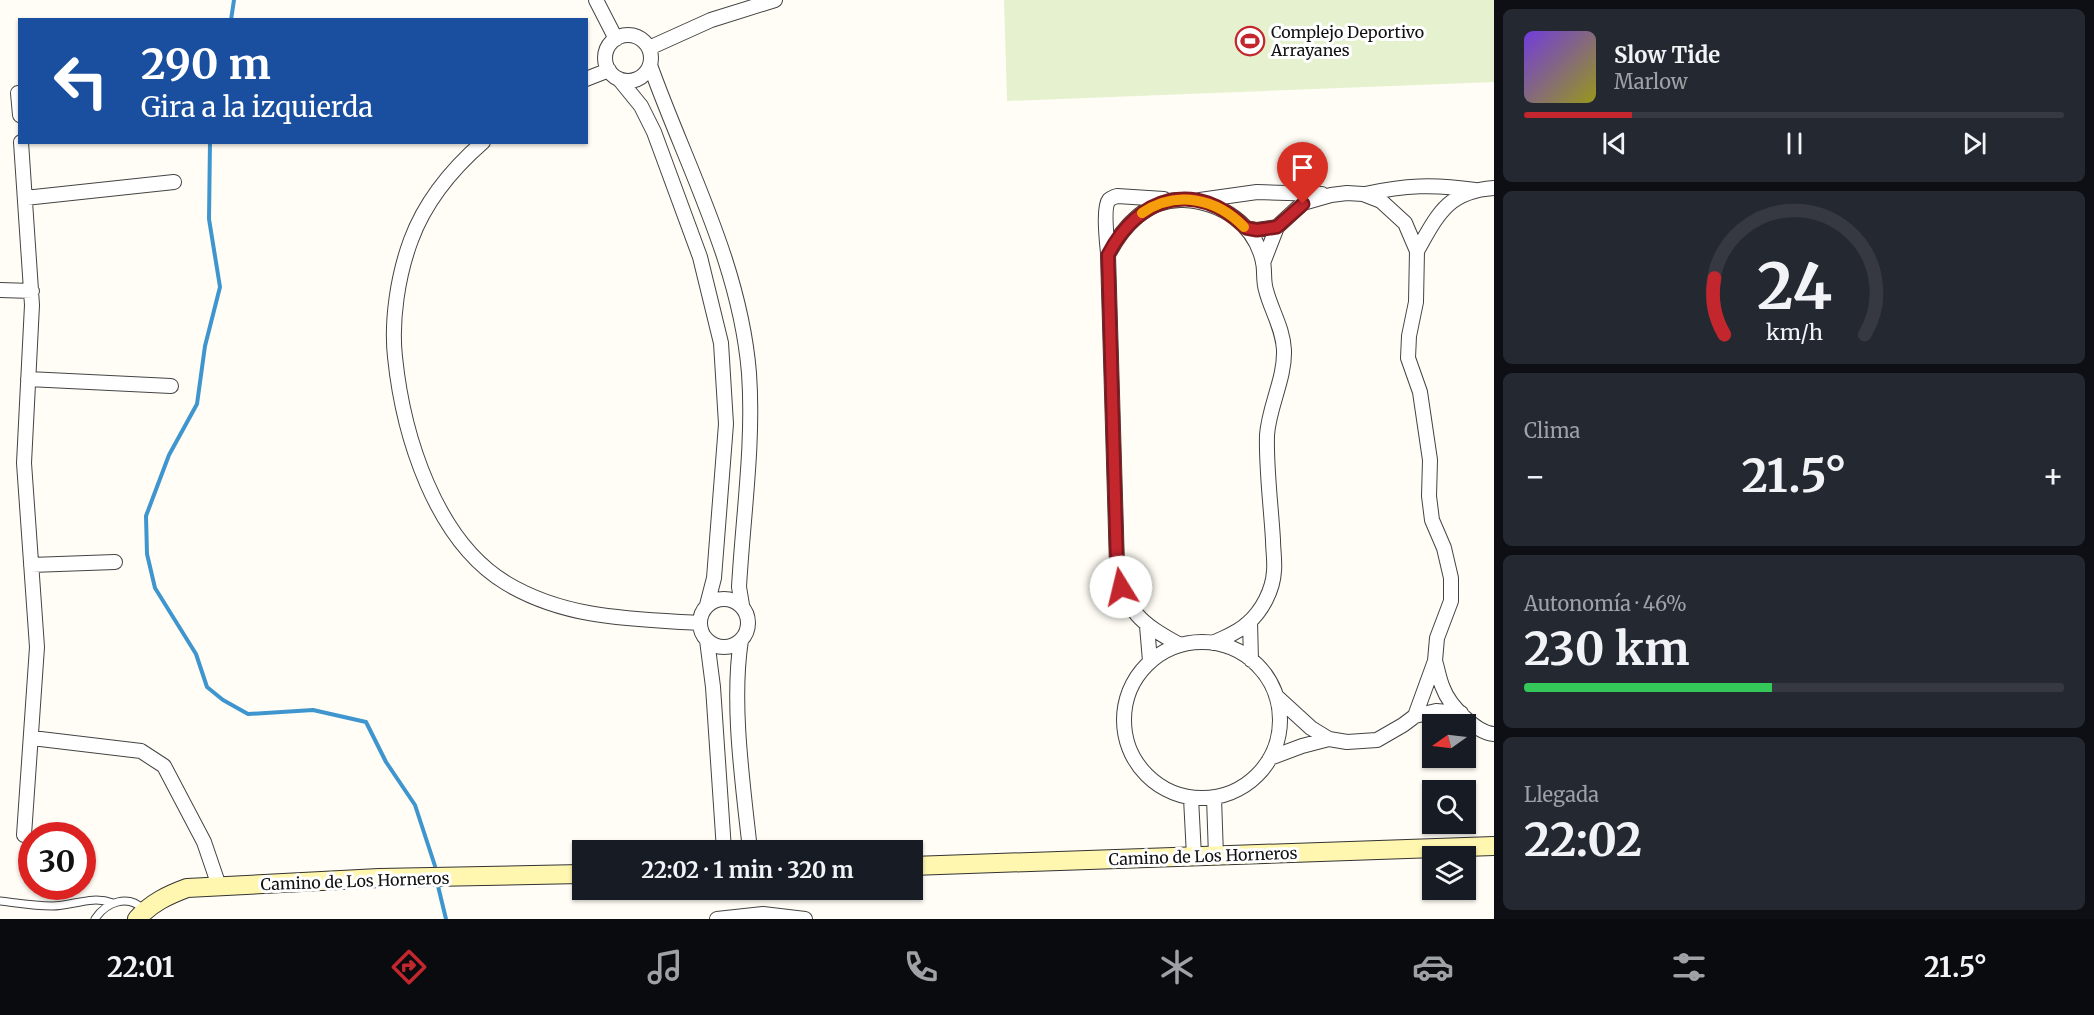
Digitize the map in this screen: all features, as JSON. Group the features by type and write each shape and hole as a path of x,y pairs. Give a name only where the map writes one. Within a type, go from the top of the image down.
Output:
{"street":[{"path":"596,0 616,39"},
{"path":"649,48 711,20 775,0"},
{"path":"707,605 714,578 726,424 721,343 700,257 654,132 641,106 614,74 606,56 616,39 631,36 638,38 649,48 650,65 709,211 722,251 744,338 749,373 749,424 740,577 741,605"},
{"path":"588,79 614,74 625,81 638,79 650,65"},
{"path":"21,144 32,291 24,463 37,647 25,822"},
{"path":"481,144 448,177 425,208 411,240 401,278 395,321 395,355 409,428 432,493 456,536 480,564 506,583 533,597 579,613 700,623"},
{"path":"26,198 174,182"},
{"path":"1180,645 1147,626 1131,609 1121,587 1117,566 1107,202 1110,198 1118,196 1195,200 1257,192 1330,195 1363,194 1414,186 1439,185 1475,190 1494,188"},
{"path":"1417,251 1436,219 1454,200 1475,190"},
{"path":"1363,194 1382,201 1405,223 1417,251 1416,302 1409,336 1408,358 1420,392 1430,460 1429,496 1432,520 1444,548 1451,578 1450,601 1437,638 1436,661 1443,691 1470,723 1489,734 1494,734"},
{"path":"1263,262 1277,227 1303,204 1330,195"},
{"path":"1108,255 1118,236 1135,217 1154,205 1176,199"},
{"path":"1195,200 1216,206 1232,214 1246,228 1256,243 1263,262 1265,288 1281,329 1284,351 1281,378 1267,435 1274,572 1266,601 1250,622 1234,633 1212,643"},
{"path":"1405,223 1419,224 1436,219"},
{"path":"1246,228 1257,230 1277,227"},
{"path":"700,257 722,251"},
{"path":"0,290 32,291"},
{"path":"28,379 171,386"},
{"path":"726,424 749,424"},
{"path":"31,566 116,562"},
{"path":"724,598 741,605 749,623 746,635 730,647 712,644 700,629 703,610 707,605 724,598"},
{"path":"1250,622 1251,660"},
{"path":"1147,626 1150,661"},
{"path":"707,640 713,687 723,840"},
{"path":"741,640 738,720 749,840"},
{"path":"1212,643 1233,648 1251,660 1266,676 1276,696 1280,717 1278,738 1270,758 1260,773 1247,784 1231,793 1214,798 1191,798 1166,790 1146,775 1131,754 1124,730 1125,704 1134,681 1150,661 1164,651 1180,645 1212,643"},
{"path":"1415,717 1436,661"},
{"path":"1276,696 1311,728 1329,739 1347,742 1377,740 1415,717 1436,711 1461,713"},
{"path":"32,738 141,751 164,766 204,842 219,886"},
{"path":"1270,758 1329,739"},
{"path":"1191,798 1194,856"},
{"path":"1214,798 1216,856"},
{"name":"Camino de Los Horneros","path":"923,866 1494,846"},
{"name":"Camino de Los Horneros","path":"141,915 165,896 187,888 379,879 572,874"},
{"path":"717,919 763,914 805,919"}],"lane":[{"path":"0,901 54,906 102,899 112,903 132,901 141,915"},
{"path":"95,919 112,903"}],"green space":[{"name":"Complejo Deportivo Arrayanes","path":"1004,0 1494,0 1494,82 1007,101"}],"waterway":[{"path":"231,18 234,0"},
{"path":"210,144 209,219 220,287 205,346 197,404 169,455 146,516 147,554 155,588 196,654 207,687 223,700 248,714 313,710 366,722 386,762 415,805 435,866"},
{"path":"438,886 446,919"}],"slow traffic":[{"path":"1142,213 1154,205 1176,199 1195,200 1216,206 1232,214 1244,227"}],"place":[{"name":"Complejo Deportivo Arrayanes","path":"1250,41"}],"route":[{"path":"1121,587 1117,566 1108,255 1118,236 1135,217 1154,205 1176,199 1195,200 1216,206 1232,214 1246,228 1257,230 1277,227 1303,204"}]}
